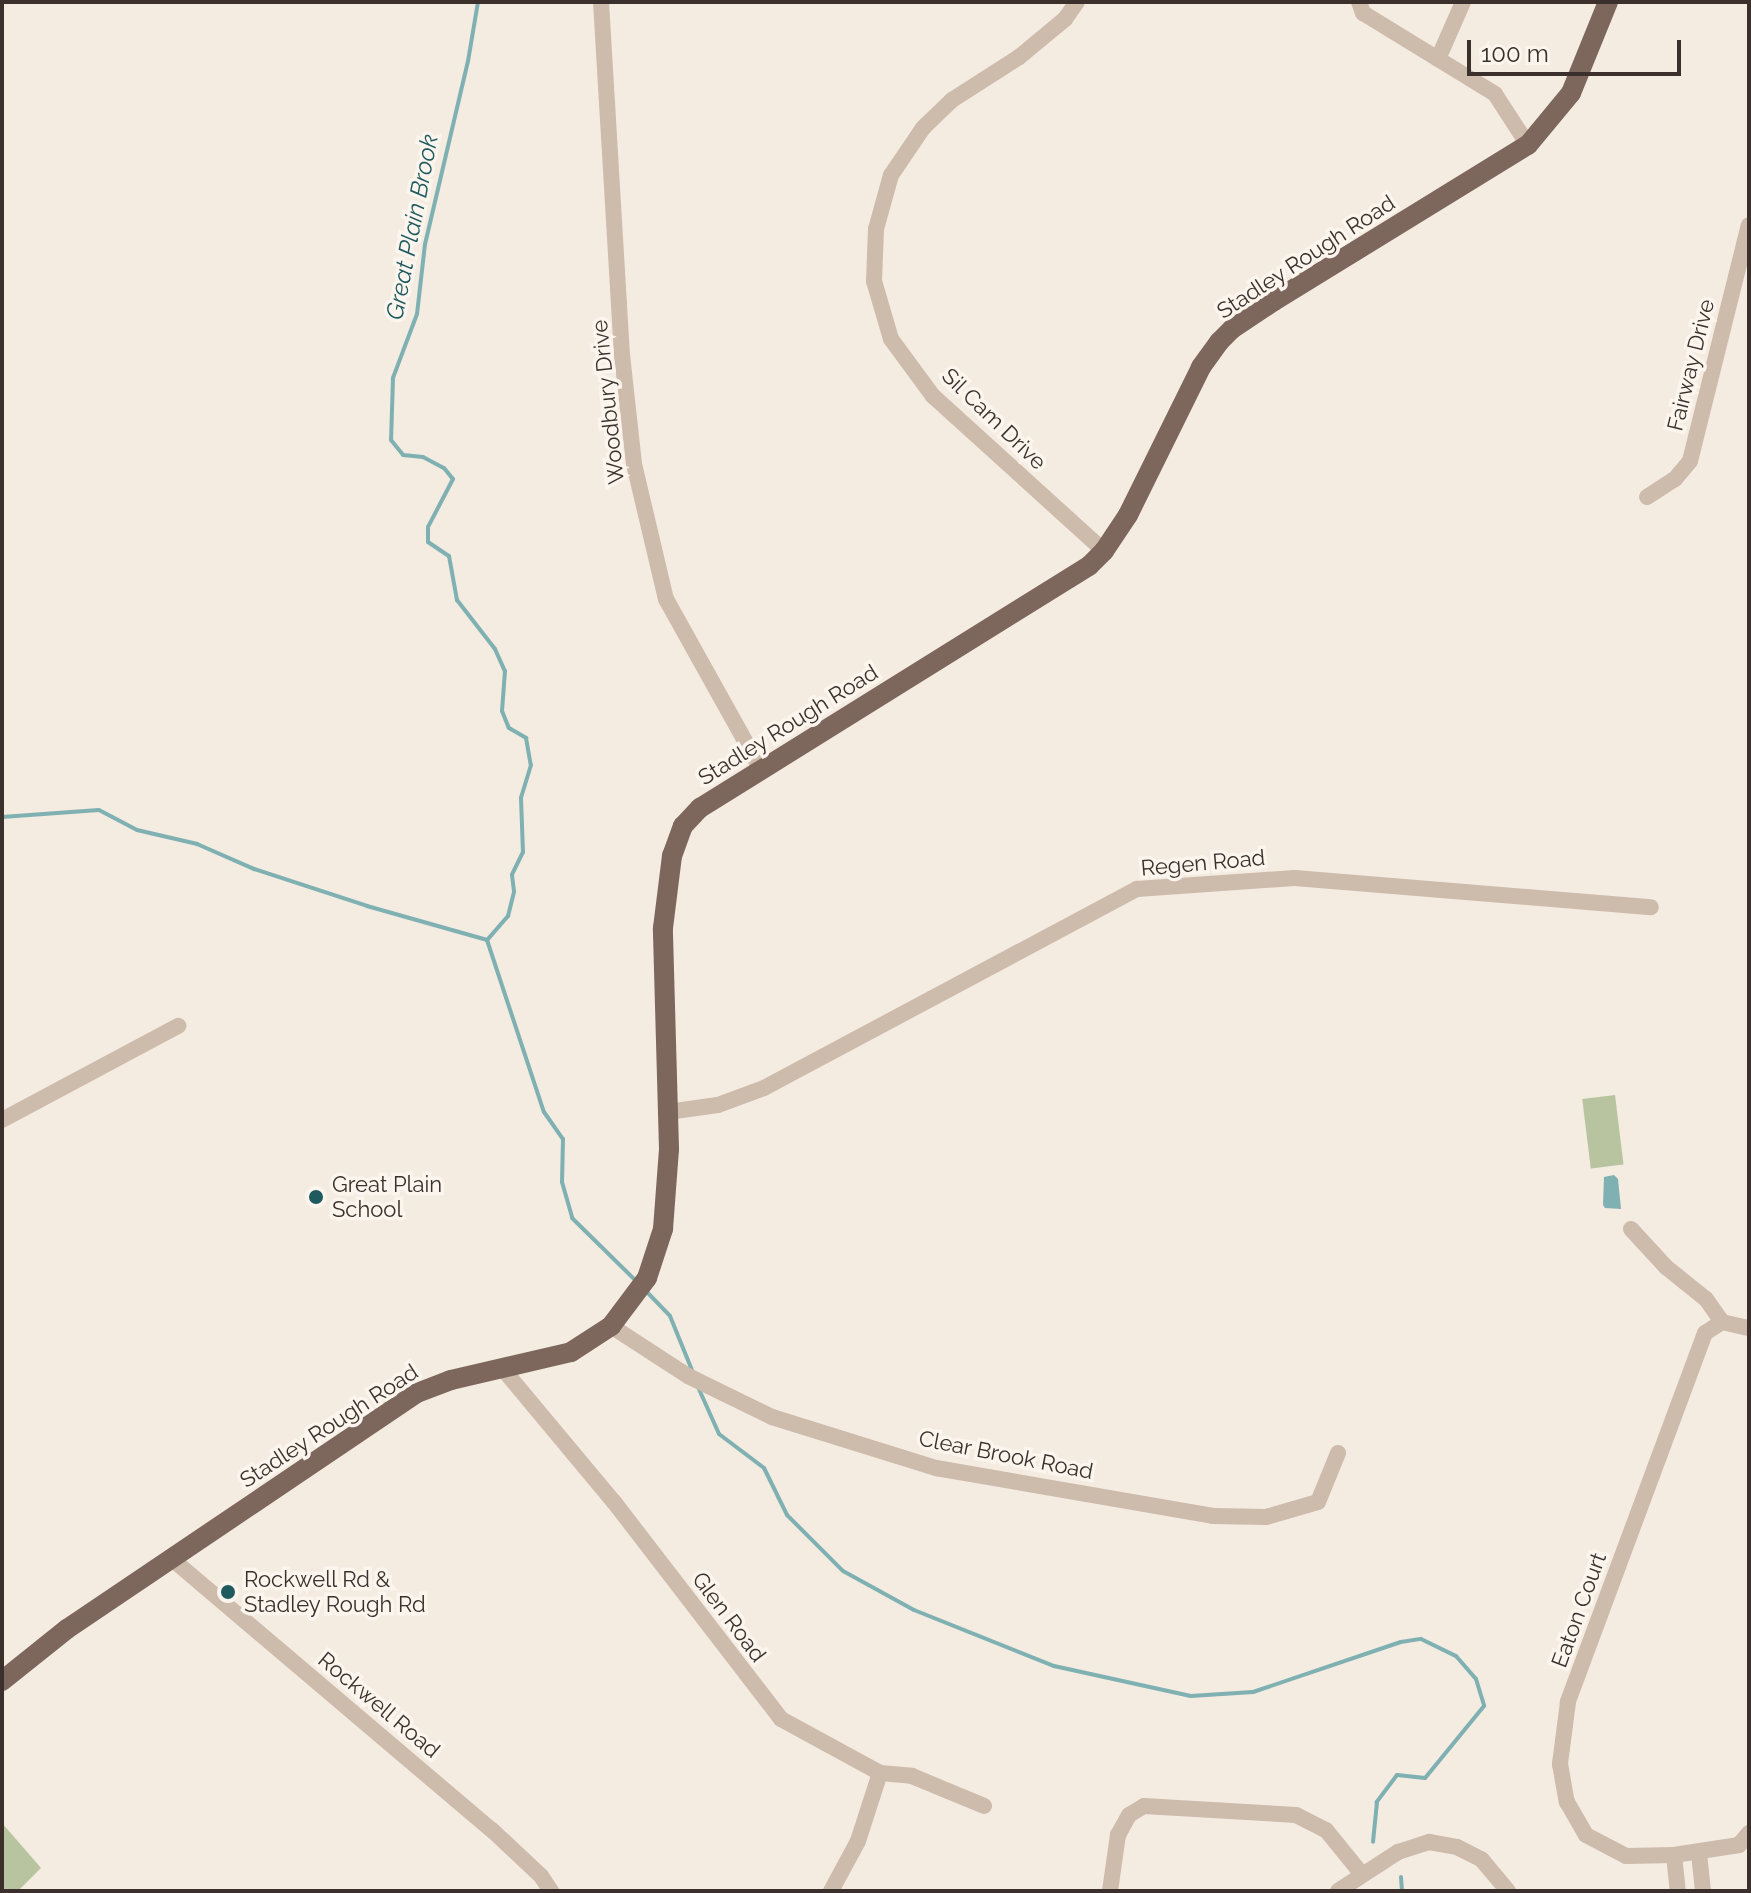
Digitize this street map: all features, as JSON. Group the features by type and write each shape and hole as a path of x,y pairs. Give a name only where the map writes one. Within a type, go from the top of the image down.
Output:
{"main road":[{"name":"Stadley Rough Road","path":"2,1681 67,1629 417,1393 451,1380 571,1352 611,1326 642,1287 660,1244 668,1195 663,928 672,856 683,826 700,808 1066,581 1104,551 1137,499 1201,367 1232,329 1528,145 1571,93 1608,2"}],"street":[{"name":"Woodbury Drive","path":"601,2 622,355 634,464 666,599 761,770"},
{"name":"Sil Cam Drive","path":"1077,2 1065,19 1019,57 952,100 923,128 891,175 876,229 874,281 891,339 933,396 1104,551"},
{"path":"1438,59 1463,2"},
{"path":"1361,8 1495,94 1528,145"},
{"name":"Fairway Drive","path":"1647,497 1675,479 1690,461 1749,225"},
{"name":"Regen Road","path":"668,1112 718,1105 764,1088 1137,889 1295,878 1651,907"},
{"path":"2,1120 178,1026"},
{"path":"1631,1229 1666,1267 1706,1299 1722,1322 1749,1328"},
{"name":"Eaton Court","path":"1722,1322 1705,1333 1568,1702 1560,1764 1567,1802 1586,1835 1626,1856 1699,1853 1739,1845 1749,1833"},
{"name":"Clear Brook Road","path":"611,1326 688,1376 772,1417 936,1468 1213,1516 1266,1517 1318,1502 1338,1453"},
{"name":"Glen Road","path":"503,1369 614,1502 781,1719 880,1773 912,1776 984,1806"},
{"name":"Rockwell Road","path":"172,1559 492,1830 541,1876 551,1891"},
{"path":"831,1891 858,1841 880,1773"},
{"path":"1110,1891 1118,1835 1129,1815 1144,1806 1296,1815 1326,1830 1361,1873"},
{"path":"1338,1891 1361,1873 1398,1852 1429,1842 1457,1847 1482,1860 1508,1891"},
{"path":"1699,1853 1703,1891"},
{"path":"1674,1855 1678,1891"}],"green space":[{"path":"1615,1095 1624,1164 1591,1168 1582,1099"},
{"path":"2,1823 41,1868 18,1891 2,1891"}],"water":[{"path":"1614,1175 1618,1179 1621,1209 1605,1208 1603,1205 1604,1177"}],"waterway":[{"name":"Great Plain Brook","path":"478,2 468,61 425,244 417,314 393,378 391,440 403,455 423,457 444,468 453,479 428,527 428,542 449,556 457,600 495,649 505,671 502,711 509,728 526,738 531,765 521,798 523,852 512,875 514,892 508,916 487,940"},
{"path":"2,817 99,810 137,830 197,844 254,869 367,906 487,940 544,1112 563,1139 562,1182 572,1218 636,1281"},
{"path":"645,1290 670,1316 694,1375"},
{"path":"698,1387 719,1434 764,1468 787,1515 843,1571 914,1610 1054,1666 1191,1696 1253,1692 1401,1642 1421,1639 1456,1656 1476,1679 1484,1706 1425,1778 1397,1775 1377,1802 1373,1842"},
{"path":"1401,1877 1402,1891"}],"place":[{"name":"Great Plain School","path":"316,1197"},
{"name":"Rockwell Rd & Stadley Rough Rd","path":"228,1592"}]}
